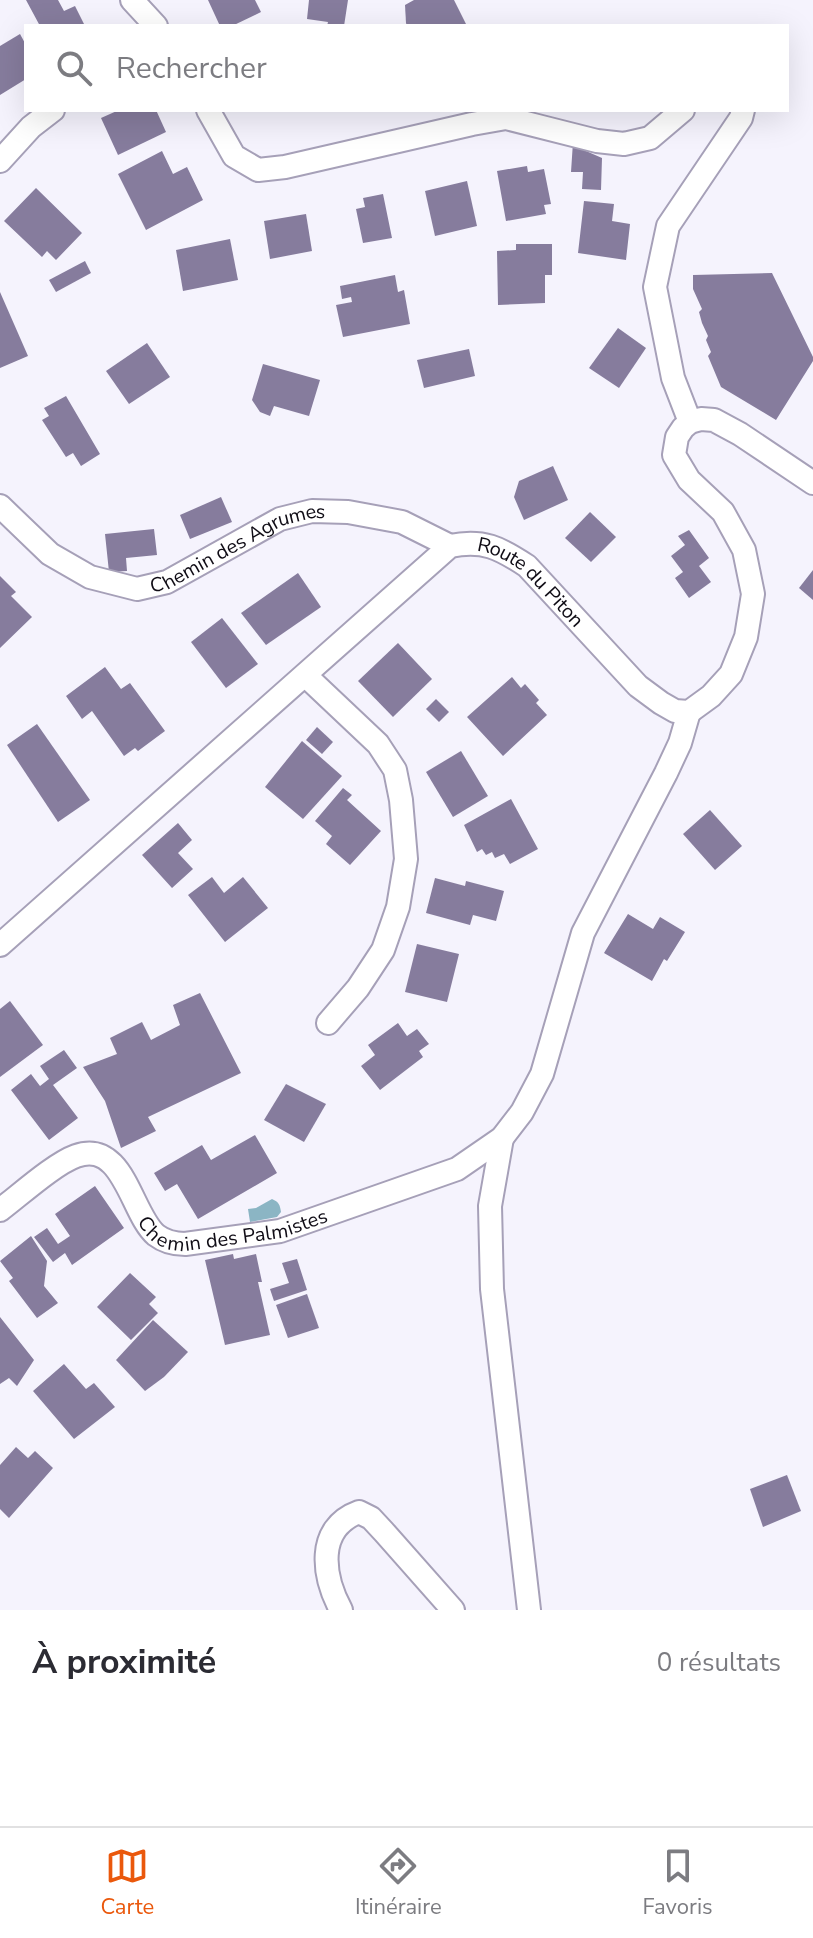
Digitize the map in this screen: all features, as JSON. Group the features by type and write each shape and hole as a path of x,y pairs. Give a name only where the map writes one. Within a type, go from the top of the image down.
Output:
{"street":[{"path":"132,0 154,24"},
{"path":"0,161 31,127 50,112"},
{"path":"209,112 234,156 258,170 285,167 506,118 597,141 624,144 650,138 681,112"},
{"path":"690,422 673,378 655,287 668,226 742,112"},
{"path":"689,712 711,696 731,674 746,637 753,594 744,550 723,512 689,480 674,455 677,437 690,422 714,420 813,483"},
{"name":"Chemin des Agrumes","path":"0,506 50,554 90,577 137,589 167,582 280,519 312,511 348,512 402,522 450,546"},
{"name":"Route du Piton","path":"0,945 450,546 467,542 488,545 527,566 638,686 675,711 689,712"},
{"path":"306,676 378,744 395,770 406,859 398,907 383,950 358,988 328,1023"},
{"name":"Chemin des Palmistes","path":"0,1210 64,1162 78,1155 93,1154 109,1161 120,1173 147,1223 164,1240 185,1244 248,1236 280,1231 457,1169 502,1138 522,1112 542,1074 583,933 666,773 680,743 689,712"},
{"name":"Chemin des Palmistes","path":"502,1138 490,1206 492,1289 529,1610"},
{"path":"341,1610 335,1599 325,1559 330,1539 338,1526 348,1516 359,1512 371,1518 453,1610"}],"water":[{"path":"272,1199 280,1207 277,1217 250,1222 248,1209"}],"building":[{"path":"26,0 58,0 64,11 75,6 84,24 39,24"},
{"path":"208,0 255,0 261,12 236,24 219,24"},
{"path":"309,0 348,0 344,24 307,19"},
{"path":"414,0 454,0 466,24 406,24 405,5"},
{"path":"20,34 24,41 24,80 0,95 0,46"},
{"path":"114,112 157,112 166,132 118,155 101,118"},
{"path":"573,142 602,158 601,190 582,189 583,172 571,172"},
{"path":"162,151 173,174 187,167 203,200 146,230 118,174"},
{"path":"527,166 528,172 544,169 551,204 544,205 546,214 506,221 497,171"},
{"path":"467,181 477,226 435,236 425,191"},
{"path":"36,188 82,233 56,260 47,251 42,257 4,221"},
{"path":"383,194 392,238 363,243 356,209 365,207 363,198"},
{"path":"584,201 614,204 612,221 630,224 626,260 578,253"},
{"path":"306,214 312,251 270,259 264,221"},
{"path":"230,239 238,280 183,291 176,250"},
{"path":"516,244 552,244 552,275 545,275 545,303 498,305 497,251 516,250"},
{"path":"85,261 91,273 56,292 49,280"},
{"path":"772,273 813,357 776,420 721,387 708,356 711,352 699,312 702,309 693,289 693,275"},
{"path":"395,275 398,292 404,290 410,324 343,337 336,305 352,302 351,297 342,299 340,286"},
{"path":"0,292 28,356 0,368"},
{"path":"618,328 646,348 619,388 589,368"},
{"path":"147,343 170,377 129,404 106,371"},
{"path":"469,349 475,376 424,388 417,360"},
{"path":"263,364 320,380 309,416 274,406 270,416 260,412 252,400"},
{"path":"66,396 100,454 81,466 73,453 66,457 42,420 49,416 44,408"},
{"path":"553,466 568,500 524,520 514,497 519,481"},
{"path":"221,497 232,522 190,539 180,515"},
{"path":"590,512 616,537 591,562 565,538"},
{"path":"154,529 157,555 126,558 127,571 109,572 105,534"},
{"path":"689,530 709,558 699,566 711,582 689,598 675,578 683,572 671,556 685,545 678,536"},
{"path":"813,570 813,600 799,588"},
{"path":"298,573 321,607 266,645 241,613"},
{"path":"0,576 16,592 11,596 32,617 0,648"},
{"path":"222,618 258,664 226,688 191,642"},
{"path":"398,643 432,679 393,717 358,681"},
{"path":"105,667 121,689 130,683 165,731 138,751 135,748 124,756 92,711 82,719 66,696"},
{"path":"512,677 521,688 525,684 547,715 503,756 467,717"},
{"path":"436,699 449,712 439,722 426,709"},
{"path":"37,724 90,800 58,822 7,745"},
{"path":"317,727 333,742 322,754 306,740"},
{"path":"302,741 342,776 303,819 265,787"},
{"path":"461,751 488,796 453,817 426,772"},
{"path":"343,788 352,795 347,800 381,831 350,865 326,844 332,836 315,821"},
{"path":"511,799 538,849 510,864 504,854 495,858 492,852 486,855 482,849 477,852 464,825"},
{"path":"710,810 742,846 715,870 683,834"},
{"path":"178,823 192,840 178,853 193,869 172,888 142,855"},
{"path":"212,877 224,893 243,877 268,908 225,942 188,895"},
{"path":"435,878 465,886 466,881 504,891 496,921 473,915 470,925 426,913"},
{"path":"628,914 653,929 660,917 685,932 652,981 604,953"},
{"path":"417,944 459,954 447,1002 405,992"},
{"path":"200,993 241,1073 148,1117 156,1131 121,1148 105,1101 83,1067 117,1054 110,1038 142,1022 151,1040 180,1025 173,1005"},
{"path":"10,1001 43,1045 0,1077 0,1009"},
{"path":"398,1023 407,1036 417,1029 429,1044 419,1051 423,1057 380,1090 361,1066 375,1055 368,1045"},
{"path":"64,1050 77,1068 53,1085 78,1118 49,1140 11,1090 31,1074 40,1086 49,1079 40,1066"},
{"path":"286,1084 326,1104 304,1142 264,1120"},
{"path":"255,1135 277,1173 198,1219 177,1184 165,1191 154,1173 202,1145 211,1160"},
{"path":"95,1186 124,1228 72,1265 65,1253 53,1262 34,1237 47,1228 58,1244 70,1236 55,1214"},
{"path":"31,1236 47,1261 44,1286 58,1303 37,1318 9,1281 13,1278 0,1261"},
{"path":"233,1254 234,1259 256,1254 262,1282 258,1282 270,1335 225,1345 205,1260"},
{"path":"297,1259 307,1290 274,1301 270,1289 289,1283 282,1263"},
{"path":"130,1273 156,1297 149,1304 158,1313 131,1340 97,1307"},
{"path":"307,1294 319,1328 288,1338 276,1305"},
{"path":"0,1317 34,1360 17,1386 9,1378 0,1384"},
{"path":"153,1320 188,1352 145,1391 116,1360"},
{"path":"64,1364 86,1389 94,1383 115,1407 74,1439 33,1391"},
{"path":"16,1447 28,1458 35,1451 53,1468 9,1518 0,1509 0,1465"},
{"path":"787,1475 801,1511 763,1527 750,1489"}]}
